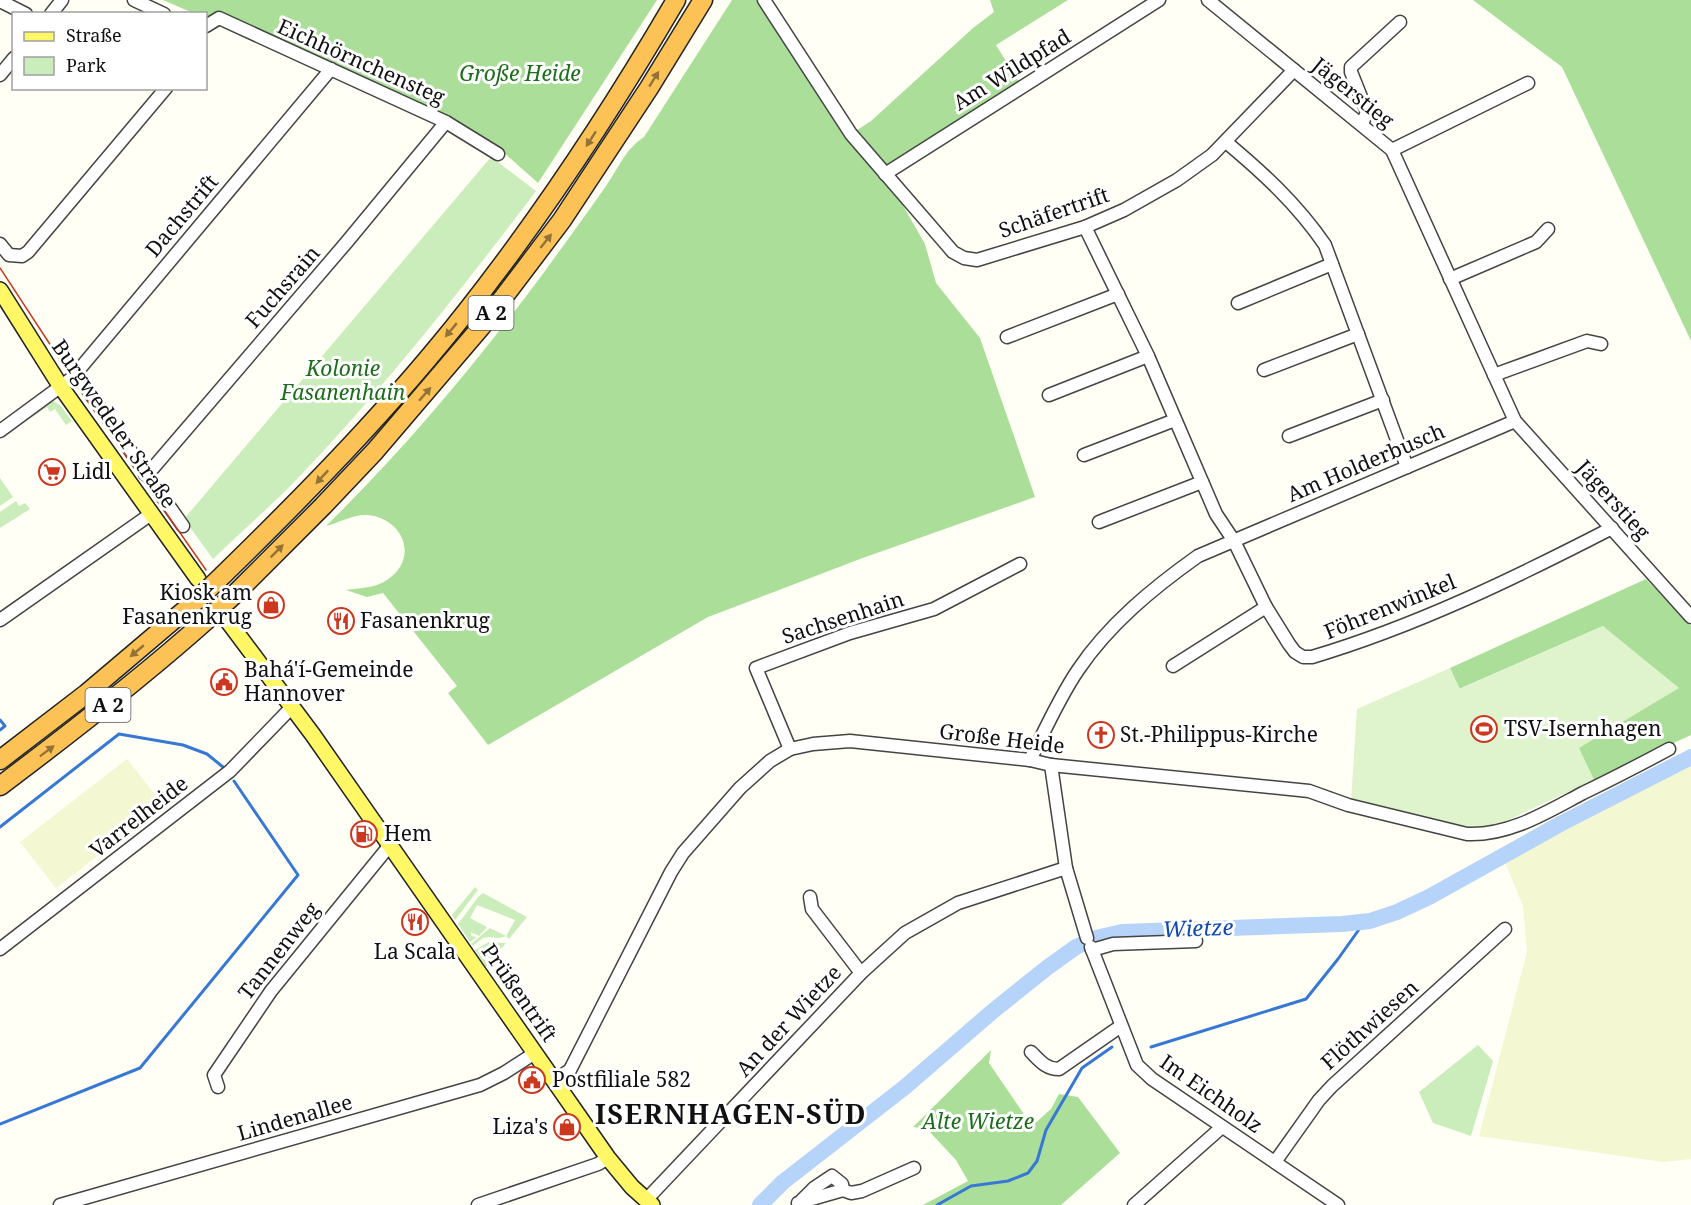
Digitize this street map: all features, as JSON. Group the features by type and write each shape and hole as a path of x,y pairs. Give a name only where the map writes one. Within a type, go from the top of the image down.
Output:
{"highway":[{"name":"A 2","path":"0,760 86,694 198,599 309,491 381,413 466,313 543,209 632,75 676,0"},
{"name":"A 2","path":"0,786 218,618 236,593 375,451 481,327 562,220 649,88 703,0"}],"main road":[{"name":"Burgwedeler Straße","path":"0,290 61,387 198,579"},
{"path":"218,618 292,707"},
{"name":"Prüßentrift","path":"292,707 608,1158 649,1202"}],"street":[{"path":"53,12 62,0"},
{"path":"134,0 160,12"},
{"name":"Schäfertrift","path":"764,0 851,134 953,252 964,258 977,260 1085,227 1124,210 1177,180 1197,167 1226,142 1294,70"},
{"name":"Am Wildpfad","path":"885,174 1159,0"},
{"name":"Jägerstieg","path":"1208,0 1392,150 1515,421 1691,616"},
{"path":"0,1 22,12"},
{"name":"Eichhörnchensteg","path":"207,25 219,18 446,122 498,154"},
{"path":"1362,124 1367,112 1351,67 1400,22"},
{"path":"0,75 12,60"},
{"name":"Dachstrift","path":"0,430 61,387 76,373 331,69"},
{"path":"1392,150 1528,83"},
{"path":"0,244 9,255 15,257 28,252 164,90"},
{"name":"Fuchsrain","path":"146,474 331,261 446,122"},
{"path":"1226,142 1262,171 1299,210 1325,245 1407,467"},
{"name":"Föhrenwinkel","path":"1085,227 1148,357 1216,514 1234,542 1266,607 1295,652 1302,657 1312,657 1400,628 1551,560 1612,528"},
{"path":"1450,279 1536,242 1548,229"},
{"path":"1238,303 1332,264"},
{"path":"1007,337 1118,294"},
{"path":"1264,370 1358,334"},
{"path":"1494,375 1587,341 1601,344"},
{"path":"1049,395 1148,357"},
{"name":"Burgwedeler Straße","path":"76,373 183,526"},
{"path":"1289,436 1383,400"},
{"path":"1084,455 1175,420"},
{"name":"Am Holderbusch","path":"1030,760 1077,671 1111,628 1198,556 1515,421"},
{"path":"1099,522 1202,482"},
{"path":"0,620 151,514"},
{"name":"Sachsenhain","path":"790,749 756,668 849,633 934,609 1020,564"},
{"path":"1173,666 1266,607"},
{"name":"Varrelheide","path":"0,949 230,771 292,707"},
{"name":"Große Heide","path":"554,1081 570,1070 651,910 683,853 756,772 790,749 813,744 850,741 1030,760 1051,765 1309,791 1348,805 1467,834 1484,835 1533,819 1670,749"},
{"name":"Im Eichholz","path":"1051,765 1066,868 1090,945 1137,1065 1152,1079 1338,1205"},
{"name":"Tannenweg","path":"218,1087 214,1075 245,1027 283,975 390,845"},
{"name":"An der Wietze","path":"649,1202 861,973 899,939 930,918 978,896 1066,868"},
{"name":"An der Wietze","path":"810,897 812,909 861,973"},
{"name":"Flöthwiesen","path":"1275,1162 1318,1100 1505,929"},
{"path":"1090,945 1196,941"},
{"path":"1031,1052 1045,1066 1059,1069 1121,1026"},
{"name":"Lindenallee","path":"60,1205 480,1085 535,1053"},
{"path":"1140,1203 1222,1126"},
{"path":"478,1205 598,1164 608,1158"},
{"path":"798,1204 814,1188 832,1176 842,1184 843,1190 851,1193 861,1191 914,1168"}],"green space":[{"name":"Große Heide","path":"163,0 657,0 538,183 502,151 219,19 207,25 207,12 191,12"},
{"path":"732,0 764,0 851,134 871,121 973,28 994,12 990,0 1068,0 996,45 1022,87 885,174 925,244 936,283 980,338 1035,497 860,559 708,617 488,745 448,693 457,686 383,593 367,597 346,590 378,585 397,571 403,561 405,551 398,531 390,523 367,515 351,517 326,526 413,435 520,305 591,208 627,153 644,137"},
{"path":"1473,0 1691,0 1691,341 1562,67"},
{"name":"Kolonie Fasanenhain","path":"491,157 536,191 450,302 361,409 288,488 213,559 184,519"},
{"path":"52,400 61,406 72,421 66,425 55,409 50,412 47,407 5,435"},
{"path":"0,478 13,497 0,506"},
{"path":"16,501 19,506 25,503 30,509 0,528 0,512"},
{"path":"1646,579 1691,626 1691,735 1594,780 1578,749 1603,626 1459,689 1450,668"},
{"name":"TSV-Isernhagen","path":"1603,626 1679,688 1579,748 1594,780 1493,827 1471,831 1351,801 1357,709 1450,668 1460,689"},
{"path":"127,759 163,805 56,888 20,842"},
{"path":"1691,763 1691,1159 1663,1162 1479,1136 1527,952 1523,906 1504,860"},
{"path":"475,887 478,890 455,920 452,915"},
{"path":"483,893 527,917 509,939 506,936 515,920 477,905 470,918 487,927 479,936 471,932 471,936 477,937 470,942 458,924"},
{"path":"490,928 506,936 483,938 473,946 471,944"},
{"path":"489,942 506,943 486,967 475,950"},
{"path":"1478,1045 1493,1061 1471,1136 1433,1123 1419,1092"},
{"name":"Alte Wietze","path":"991,1050 989,1063 1032,1126 1051,1109 1059,1094 1078,1097 1120,1153 1061,1205 923,1205 968,1181 956,1160 927,1129 913,1127"}],"waterway":[{"path":"0,720 5,726 0,730"},
{"path":"0,827 119,734 183,745 207,754 223,767"},
{"name":"Wietze","path":"760,1205 783,1182 905,1087 993,1011 1076,947 1096,938 1122,932 1370,921 1397,912 1429,897 1562,823 1691,757"},
{"path":"0,1124 140,1068 298,875 234,781"},
{"name":"Alte Wietze","path":"1151,1047 1306,999 1365,921"},
{"name":"Alte Wietze","path":"937,1205 971,1186 1008,1181 1028,1173 1037,1161 1046,1130 1082,1068 1112,1047"}],"tram line":[{"path":"0,268 72,378 206,570"}],"place":[{"name":"Lidl","path":"52,472"},
{"name":"Kiosk am Fasanenkrug","path":"271,605"},
{"name":"Fasanenkrug","path":"341,621"},
{"name":"Bahá'í-Gemeinde Hannover","path":"224,682"},
{"name":"TSV-Isernhagen","path":"1484,729"},
{"name":"St.-Philippus-Kirche","path":"1101,735"},
{"name":"Hem","path":"364,834"},
{"name":"La Scala","path":"415,922"},
{"name":"Postfiliale 582","path":"532,1080"},
{"name":"Liza's","path":"567,1127"}],"district":[{"name":"ISERNHAGEN-SÜD","path":"731,1115"}]}
